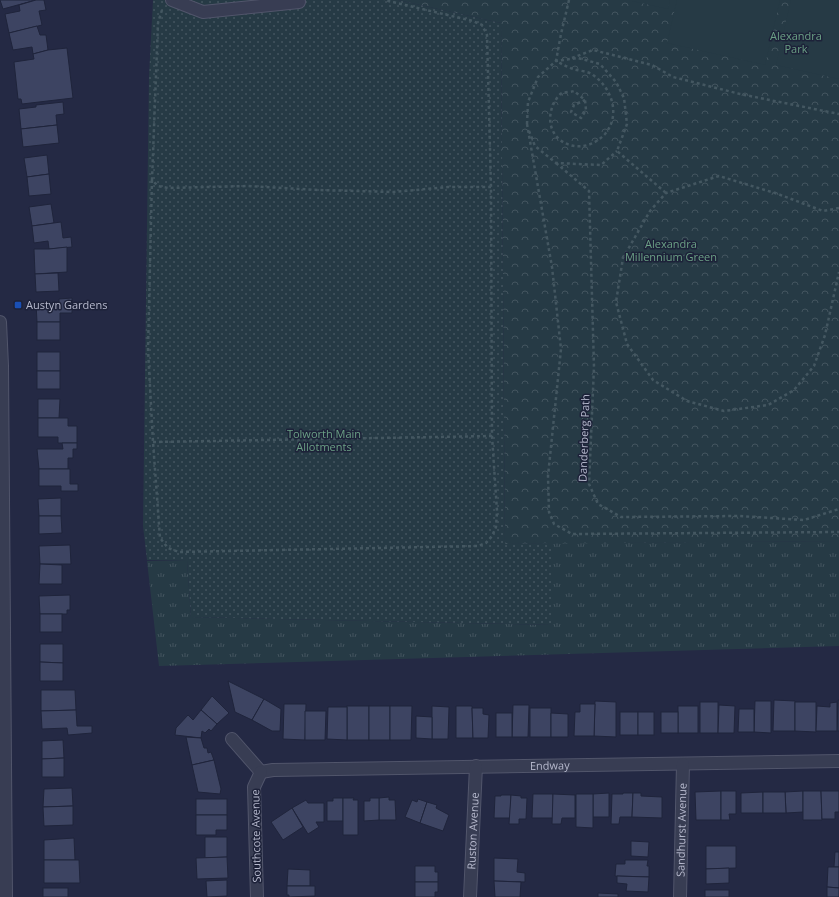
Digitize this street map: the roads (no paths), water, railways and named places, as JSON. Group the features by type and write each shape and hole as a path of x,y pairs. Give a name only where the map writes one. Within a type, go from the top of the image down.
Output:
{"street":[{"path":"167,4 203,12 299,2"},
{"path":"0,322 6,897"},
{"path":"232,739 261,772"},
{"name":"Endway","path":"261,772 273,770 476,766 839,761"},
{"name":"Sandhurst Avenue","path":"680,897 683,764"},
{"name":"Ruston Avenue","path":"470,897 476,766"},
{"name":"Southcote Avenue","path":"257,897 254,787 261,772"}],"place":[{"name":"Austyn Gardens","path":"18,305"}],"park label":[{"name":"Alexandra Park","path":"796,42"},
{"name":"Alexandra Millennium Green","path":"671,250"},
{"name":"Tolworth Main Allotments","path":"324,440"}]}
